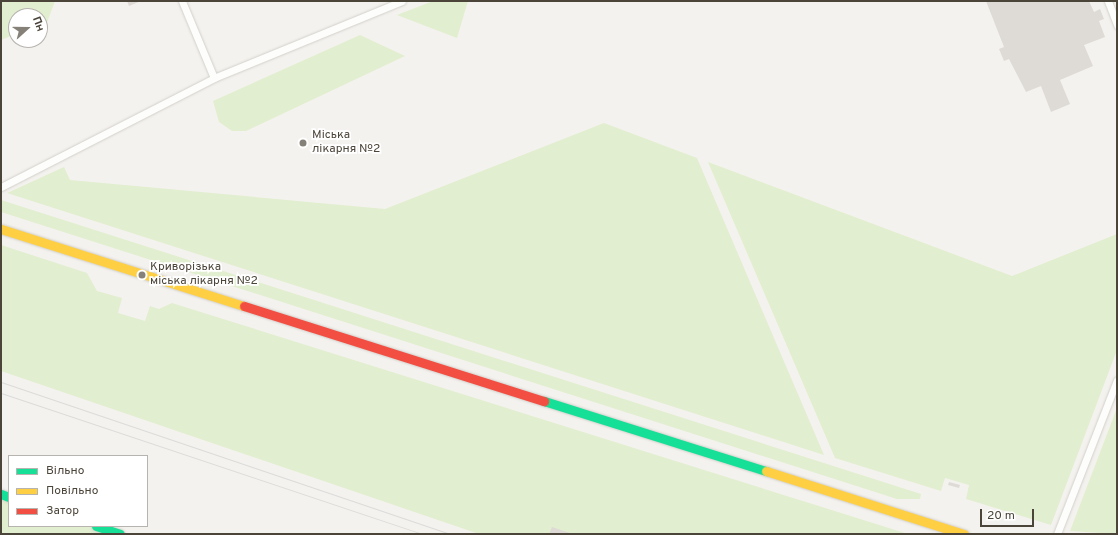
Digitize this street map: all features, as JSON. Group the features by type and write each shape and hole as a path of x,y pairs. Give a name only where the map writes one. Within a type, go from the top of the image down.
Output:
{"street":[{"path":"1,229 964,534"},
{"path":"99,527 120,534"}],"lane":[{"path":"182,1 214,78"},
{"path":"1,187 214,78 402,1"},
{"path":"1108,1 1117,24"},
{"path":"1057,534 1117,380"}],"green space":[{"path":"1,1 55,1 48,20 48,8 8,8 8,37 1,40"},
{"path":"433,1 468,1 457,38 397,15"},
{"path":"360,35 405,56 246,131 232,131 219,122 213,101"},
{"path":"604,123 697,158 824,455 7,193 64,167 70,180 385,209"},
{"path":"708,162 1012,276 1117,234 1117,350 1051,525 966,499 969,485 945,478 941,491 835,458"},
{"path":"1,200 921,494 920,499 897,499 1,212"},
{"path":"1,245 87,273 97,291 122,298 118,313 145,321 150,306 159,309 172,303 908,534 479,534 1,371"},
{"path":"1117,408 1117,534 1070,531"},
{"path":"1,494 8,497 8,527 99,527 120,534 1,534"}],"building":[{"path":"127,1 141,1 129,6"},
{"path":"986,1 1089,1 1094,12 1100,9 1104,19 1099,21 1105,37 1084,45 1093,66 1060,80 1070,104 1051,112 1041,86 1026,92 1009,59 1004,61 999,49 1004,47"},
{"path":"949,482 960,485 959,488 948,485"},
{"path":"552,527 573,534 549,534"}],"tram line":[{"path":"1,382 451,534"},
{"path":"1,393 422,534"}],"traffic: fast":[{"path":"544,401 766,471"},
{"path":"1,494 8,497"},
{"path":"99,527 120,534"}],"traffic: slow":[{"path":"1,229 244,306"},
{"path":"766,471 964,534"}],"traffic: jam":[{"path":"244,306 544,401"}],"place":[{"name":"Міська лікарня №2","path":"303,143"},
{"name":"Криворізька міська лікарня №2","path":"142,275"}]}
